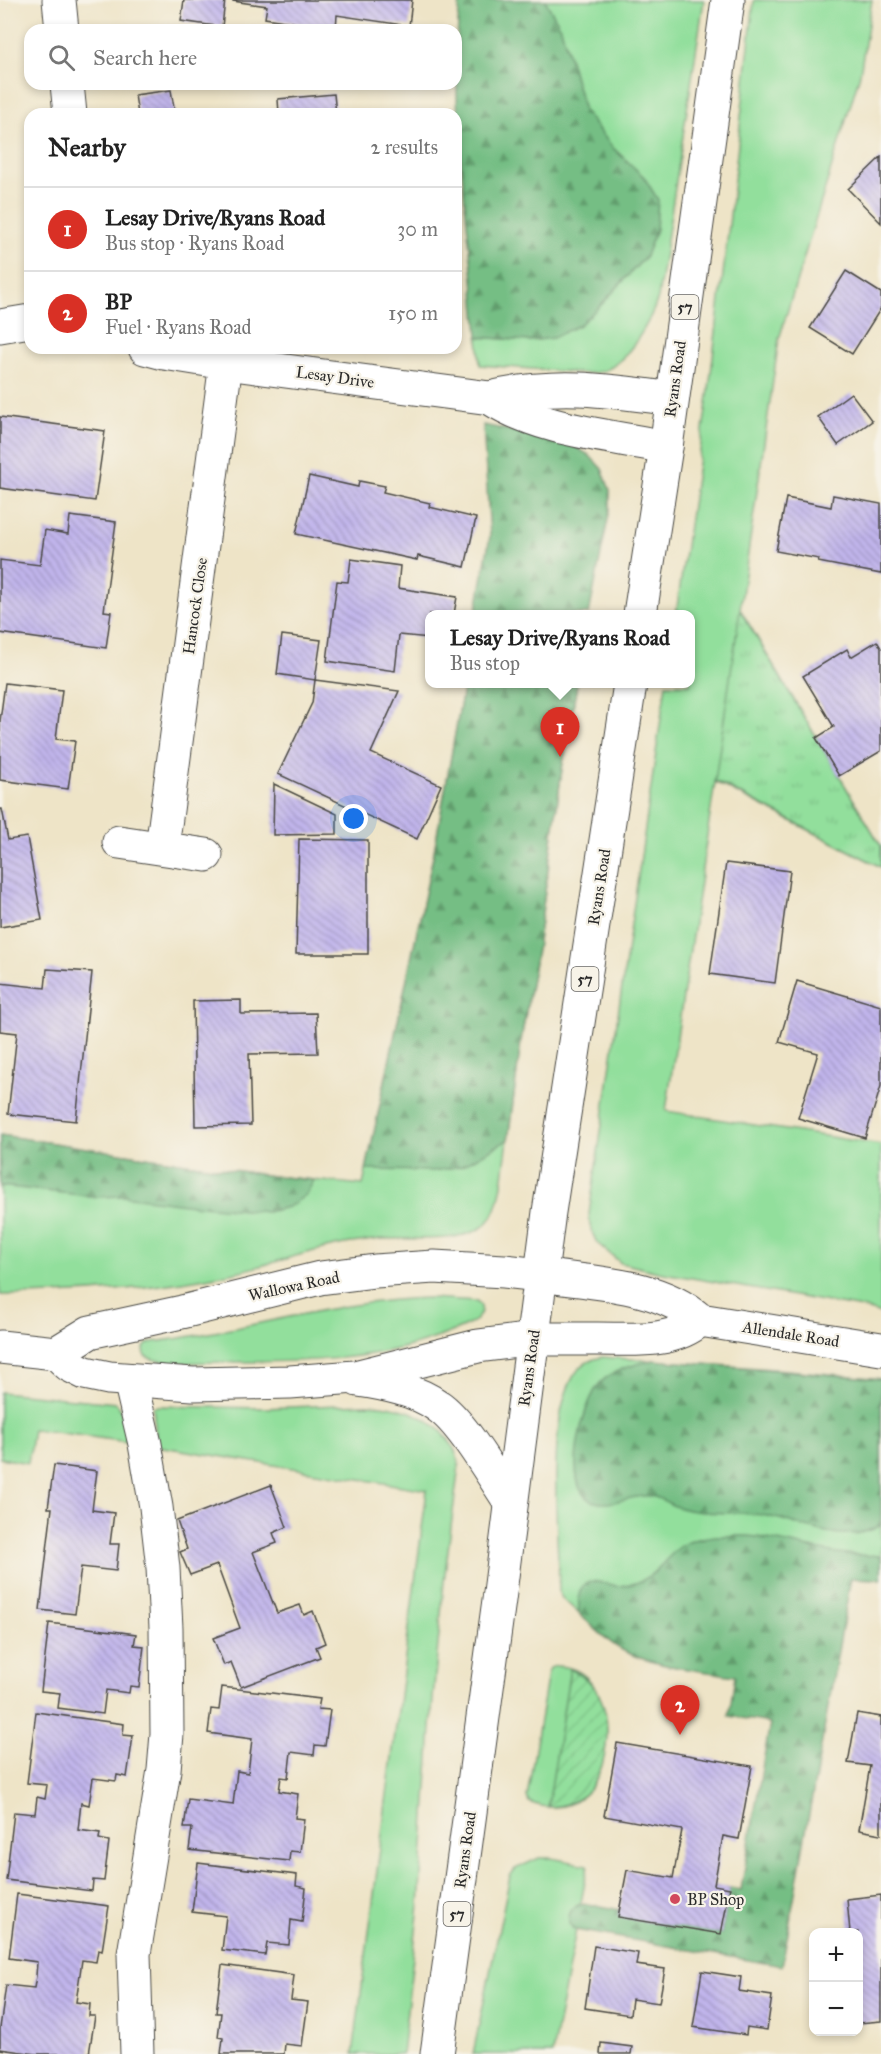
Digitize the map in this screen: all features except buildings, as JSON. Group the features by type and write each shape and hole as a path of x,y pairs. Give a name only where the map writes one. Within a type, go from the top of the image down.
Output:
{"main road":[{"path":"59,0 61,24"},
{"name":"Ryans Road","path":"641,610 666,447 728,0"},
{"path":"68,90 69,108"},
{"path":"0,326 24,322"},
{"name":"Lesay Drive","path":"170,354 489,398 526,390 566,388 596,389 672,399"},
{"name":"Hancock Close","path":"162,848 226,363"},
{"name":"Lesay Drive","path":"489,398 505,408 541,422 666,447"},
{"name":"Ryans Road","path":"437,2054 500,1600 540,1275 629,688"},
{"path":"119,842 206,855"},
{"name":"Wallowa Road","path":"56,1353 90,1332 320,1278 434,1267 540,1275"},
{"name":"Allendale Road","path":"540,1275 633,1288 678,1305 690,1311 700,1320 881,1349"},
{"path":"0,1347 56,1353 69,1365 85,1373 130,1380 193,1384 290,1382 345,1378 478,1346 533,1339 638,1340 665,1336 693,1327 700,1320"},
{"path":"345,1378 376,1383 419,1395 440,1407 454,1420 511,1503"},
{"path":"130,1380 145,1444 156,1507 165,1597 167,1734 164,1770 134,1954 137,2054"}],"green space":[{"path":"460,0 545,0 561,28 584,111 613,148 644,177 658,200 656,229 646,256 600,306 579,325 553,338 530,341 478,337 462,168 462,108 458,108 457,90 462,90 462,24 458,24"},
{"path":"545,0 704,0 658,298 643,330 628,352 610,368 595,373 480,365 478,337 530,341 579,325 600,306 646,256 644,177 613,148 584,111 561,28"},
{"path":"754,0 872,0 860,74 779,339 740,609 881,846 881,867 715,782 666,1111 881,1145 881,1314 862,1308 658,1272 621,1263 597,1243 591,1230 589,1214 665,688 695,688 695,610 677,610 709,389"},
{"path":"483,425 550,438 574,446 589,455 602,469 610,490 610,509 590,610 477,610 490,536"},
{"path":"740,610 881,846 881,867 715,781"},
{"path":"463,688 576,688 522,1034 502,1185 496,1209 490,1220 481,1228 459,1236 433,1239 382,1239 351,1243 236,1272 177,1283 89,1292 0,1295 0,1135 272,1176 363,1185 434,852"},
{"path":"463,688 576,688 562,769 508,1140 461,1166 435,1171 366,1170 434,852"},
{"path":"0,1135 272,1176 314,1180 306,1195 288,1207 267,1212 123,1196 98,1197 0,1186"},
{"path":"430,1298 477,1301 481,1306 481,1311 473,1322 464,1327 426,1341 398,1349 340,1358 281,1362 193,1363 162,1361 145,1356 144,1348 153,1342 360,1304"},
{"path":"602,1357 881,1379 881,1579 673,1572 586,1620 559,1593 556,1510 557,1444 567,1389 580,1367"},
{"path":"654,1360 881,1379 881,1525 867,1531 837,1534 762,1515 690,1510 676,1507 651,1496 607,1503 592,1501 582,1493 577,1480 576,1463 582,1425 593,1393 600,1383 612,1374 633,1365"},
{"path":"0,1392 116,1403 120,1408 128,1442 33,1429 28,1463 0,1458"},
{"path":"366,1404 411,1412 437,1427 447,1437 459,1465 444,1581 433,1698 419,1905 402,2054 353,2054 427,1490 157,1446 153,1407 264,1408"},
{"path":"716,1536 752,1536 834,1552 881,1555 881,1579 851,1578 782,1966 576,1930 569,1924 573,1908 586,1904 620,1910 619,1917 721,1934 730,1888 741,1890 770,1723 729,1716 735,1676 679,1668 652,1662 626,1652 613,1644 579,1614 579,1593 586,1584 597,1582 621,1586 630,1585 647,1578 684,1544"},
{"path":"556,1666 581,1673 598,1692 606,1719 606,1748 597,1775 582,1796 559,1807 529,1802 527,1797 548,1673 550,1668"},
{"path":"570,1669 588,1680 600,1697 606,1718 605,1754 597,1777 588,1791 572,1802 548,1807"},
{"path":"539,1858 588,1865 581,1903 576,1905 572,1928 576,1930 552,2054 473,2054 510,1876 515,1869"}],"place":[{"name":"Lesay Drive/Ryans Road","path":"560,757"},
{"name":"BP","path":"680,1735"},
{"name":"BP Shop","path":"675,1899"}]}
